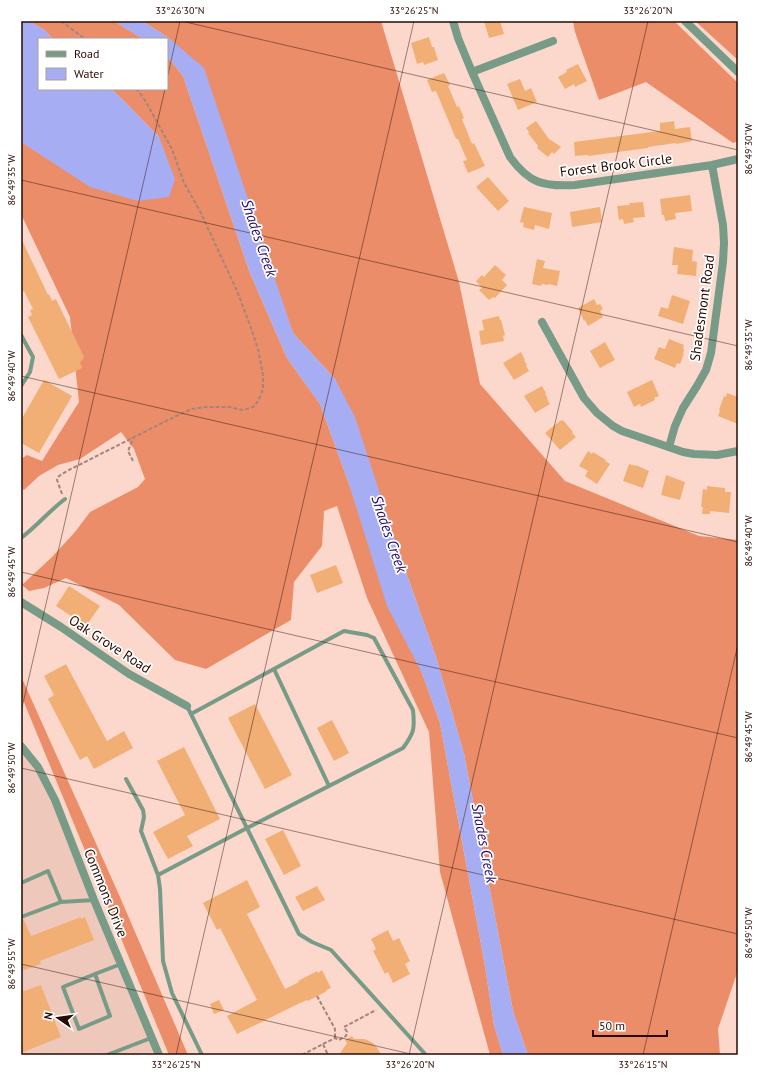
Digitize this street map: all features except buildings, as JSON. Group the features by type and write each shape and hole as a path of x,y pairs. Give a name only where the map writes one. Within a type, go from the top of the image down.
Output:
{"street":[{"name":"Forest Brook Circle","path":"453,21 458,38 472,72 510,157 517,167 536,181 546,185 574,185 712,165 738,159"},
{"path":"686,21 738,72"},
{"path":"472,72 553,41"},
{"name":"Shadesmont Road","path":"669,447 675,426 683,408 706,370 711,353 723,262 724,243 723,225 712,165"},
{"path":"542,322 584,398 605,420 622,431 683,452 717,455 738,451"},
{"name":"Oak Grove Road","path":"21,602 61,627 129,674 189,710"},
{"name":"Commons Drive","path":"21,746 38,767 54,800 159,1055"}],"lane":[{"path":"21,335 33,357 30,372 21,386"},
{"path":"21,538 31,531 64,499"},
{"path":"158,875 247,828 403,748 410,739 414,729 413,710 374,638 367,635 344,631 274,669 189,710 247,828 300,934 312,942 331,950 426,1055"},
{"path":"274,669 329,786"},
{"path":"126,779 143,810 144,817 141,831 158,875 163,961 172,993 202,1055"},
{"path":"21,883 48,871 61,902"},
{"path":"21,917 61,902 94,900"},
{"path":"94,974 110,1016 79,1029 63,987 94,974 121,964"},
{"path":"107,1055 151,1038"}],"path":[{"path":"61,21 84,38"},
{"path":"64,499 57,483 59,476 134,436 192,409 204,407 229,407 243,410 253,407 261,395 263,387 263,375 256,343 237,291 200,211 184,183 172,149 138,90"},
{"path":"133,461 128,451 134,436"},
{"path":"317,996 335,1029 335,1038"},
{"path":"302,1055 335,1038 339,1040 346,1036 347,1032 344,1027 382,1007"},
{"path":"323,1044 328,1055"}],"shaded area":[{"path":"28,21 114,21 141,38 52,38 43,29"},
{"path":"142,21 381,21 459,282 480,384 565,481 699,536 738,540 738,970 718,1029 720,1055 528,1055 513,1011 464,754 436,657 335,379 293,333 268,261 169,38"},
{"path":"573,21 674,21 738,83 738,141 733,143 646,82 599,100 575,32"},
{"path":"695,21 738,21 738,60"},
{"path":"168,57 183,76 250,273 287,358 320,404 440,723 484,960 494,1025 503,1055 490,1055 440,872 429,732 367,598 337,506 324,511 322,546 294,582 291,620 206,669 175,660 119,605 66,578 44,588 29,591 22,585 52,557 75,532 90,512 138,487 145,479 134,449 121,432 80,459 58,465 39,476 24,490 21,488 21,459 27,455 42,461 79,402 70,317 21,214 21,139 24,144 159,137 112,90 168,90"},
{"path":"21,676 120,897 188,1055 169,1055 21,695"},
{"path":"21,746 38,767 159,1055 21,1055"}],"water":[{"path":"21,21 28,21 43,29 52,38 38,38 38,90 112,90 159,137 175,179 169,197 138,201 90,187 24,144 21,139"},
{"name":"Shades Creek","path":"114,21 142,21 169,38 204,68 293,333 335,379 355,417 401,558 436,657 464,754 513,1011 528,1055 503,1055 494,1025 484,960 440,723 422,673 387,606 349,484 320,404 287,358 250,273 183,76 168,57 168,38 141,38"}]}
